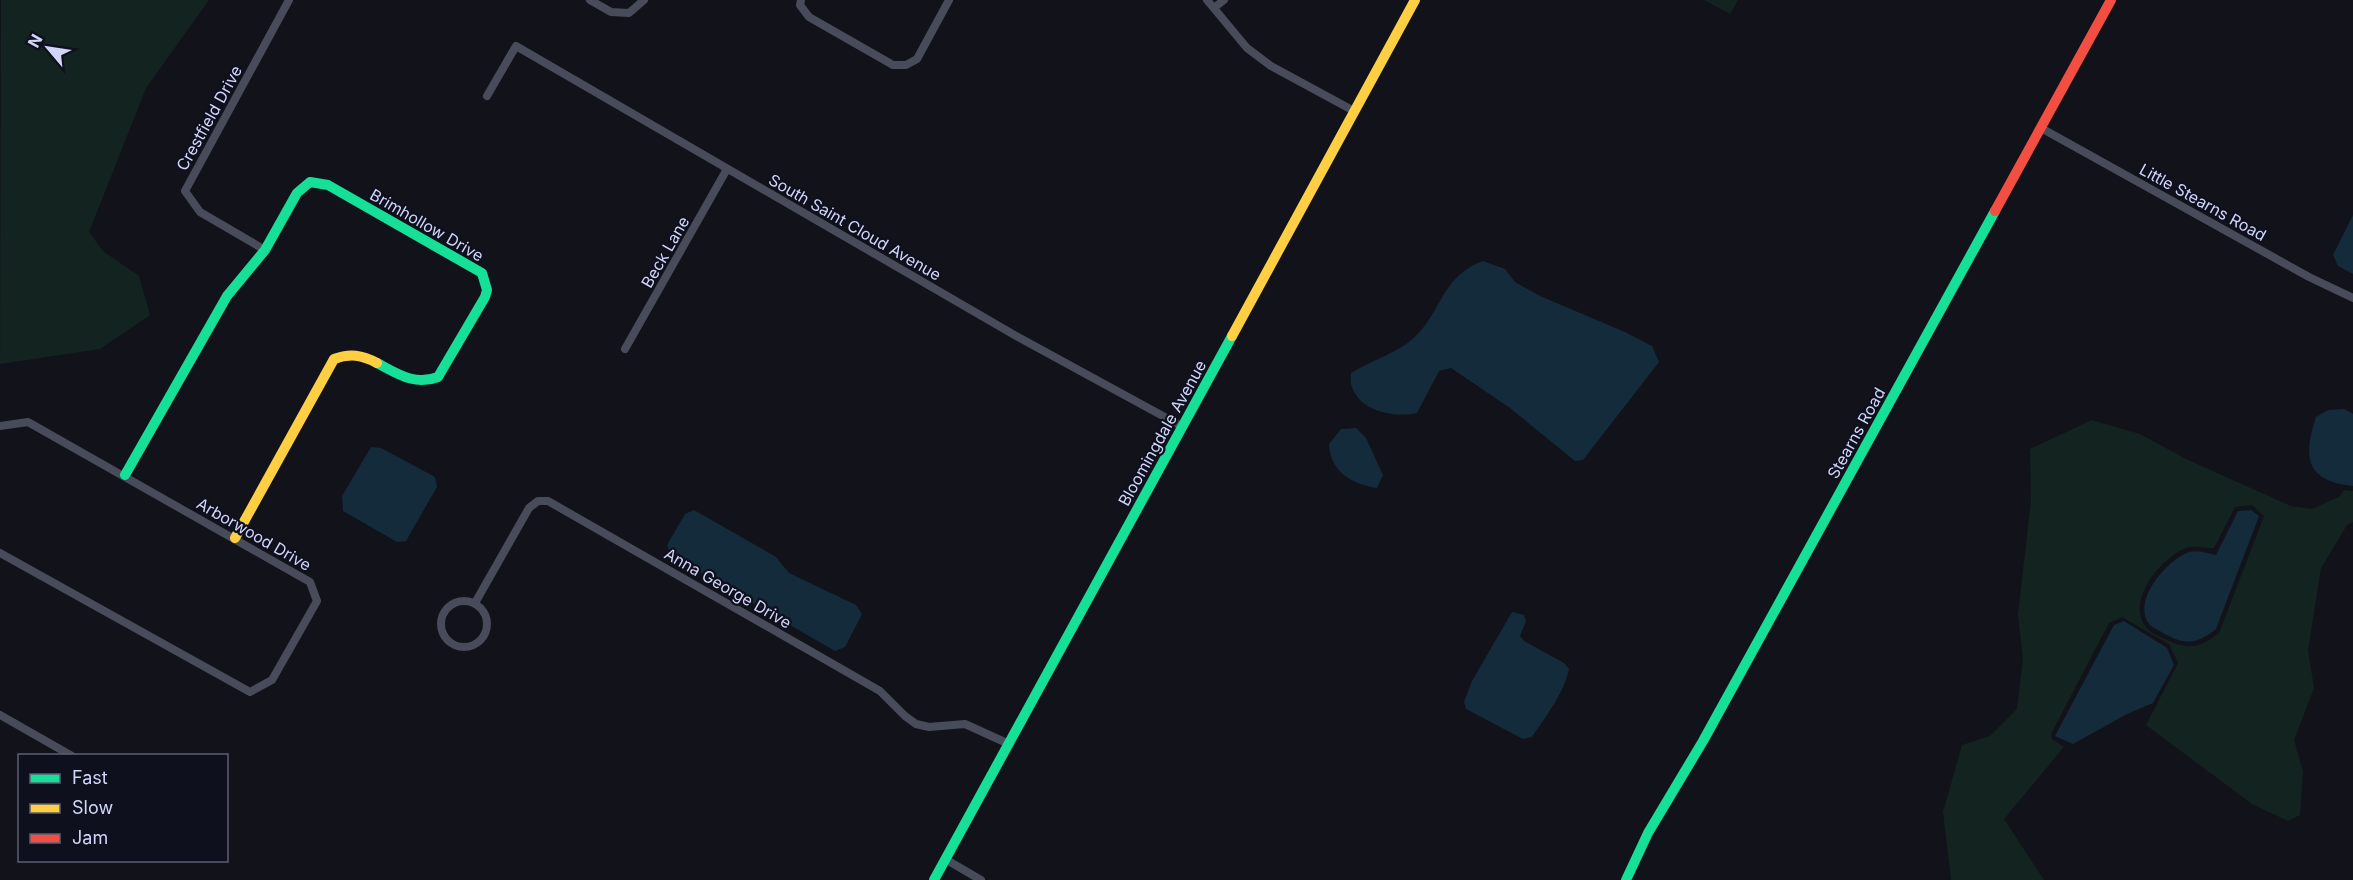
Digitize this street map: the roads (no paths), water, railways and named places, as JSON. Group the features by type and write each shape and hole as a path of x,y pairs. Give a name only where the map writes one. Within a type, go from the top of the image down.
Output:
{"street":[{"name":"Crestfield Drive","path":"265,250 200,212 184,191 289,0"},
{"path":"590,0 611,12 629,13 644,0"},
{"path":"801,0 800,5 809,18 893,66 906,65 916,59 950,0"},
{"path":"1207,0 1247,48 1271,66 1354,111"},
{"path":"1214,8 1224,0"},
{"name":"Bloomingdale Avenue","path":"934,880 1415,0"},
{"name":"Stearns Road","path":"1626,880 1648,833 1713,722 2111,0"},
{"name":"South Saint Cloud Avenue","path":"487,96 516,46 1018,337 1183,427"},
{"name":"Little Stearns Road","path":"2041,128 2309,277 2353,298"},
{"name":"Beck Lane","path":"625,349 727,169"},
{"name":"Brimhollow Drive","path":"125,475 227,296 265,250 297,193 309,182 317,181 476,268 485,280 487,290 438,377 433,381 417,382 355,353 342,353 334,359 235,538"},
{"name":"Arborwood Drive","path":"0,426 28,422 125,475 310,582 317,602 272,680 250,693 0,553"},
{"name":"Anna George Drive","path":"475,603 529,508 538,501 548,501 880,691 916,724 929,727 964,724 1009,744"},
{"path":"459,602 475,603 486,616 485,633 472,645 456,645 444,633 443,616 449,607 459,602"},
{"path":"0,715 68,754"},
{"path":"945,859 981,880"}],"water":[{"path":"2353,215 2353,274 2338,266 2333,255"},
{"path":"1483,261 1505,269 1515,282 1540,296 1652,346 1659,362 1583,460 1575,461 1510,408 1451,368 1439,371 1417,413 1389,414 1371,408 1356,396 1351,384 1351,373 1409,342 1425,326 1444,294 1459,275"},
{"path":"2344,409 2353,414 2353,486 2325,479 2317,473 2309,455 2316,417 2328,410"},
{"path":"1356,428 1366,438 1383,475 1377,488 1351,480 1344,475 1333,462 1330,454 1329,444 1341,429"},
{"path":"371,447 381,448 435,477 437,487 406,541 397,542 343,511 342,496"},
{"path":"694,510 776,557 789,573 856,605 862,614 845,647 835,651 671,556 667,545 685,514"},
{"path":"2251,510 2259,516 2216,629 2199,640 2184,641 2177,640 2151,626 2145,617 2144,606 2147,595 2161,573 2170,564 2189,552 2216,555 2238,511"},
{"path":"1512,612 1524,615 1526,621 1520,636 1524,641 1564,663 1569,669 1559,696 1548,713 1532,737 1523,739 1466,709 1464,702 1472,681"},
{"path":"2124,621 2167,648 2174,665 2153,703 2127,714 2073,744 2055,736 2114,625"}]}
